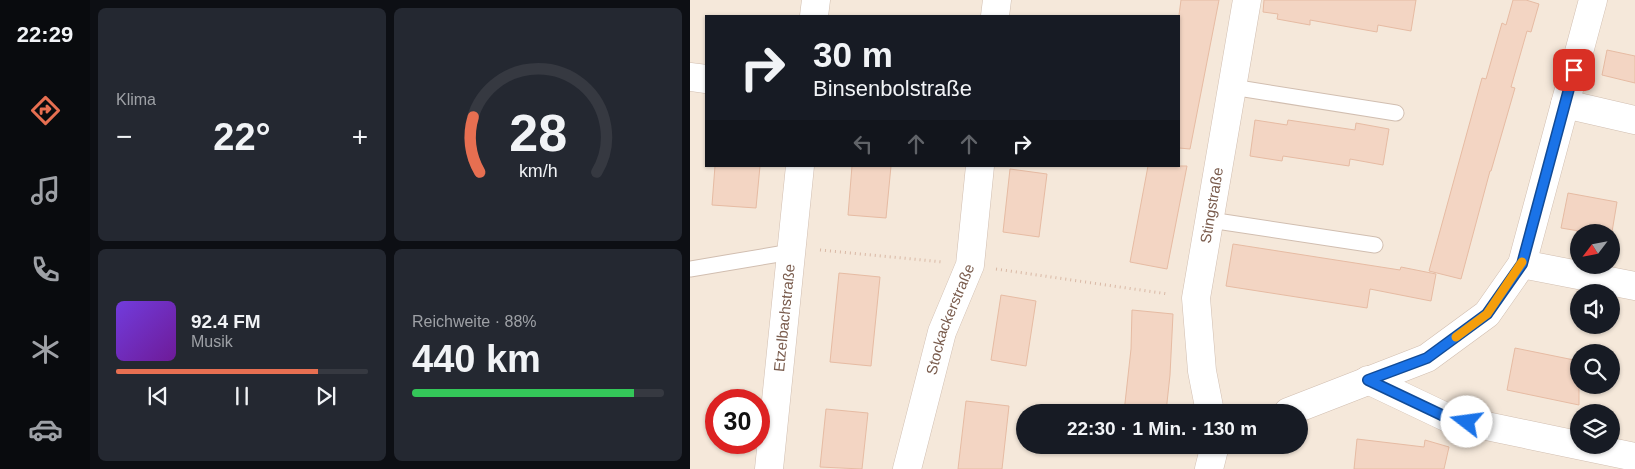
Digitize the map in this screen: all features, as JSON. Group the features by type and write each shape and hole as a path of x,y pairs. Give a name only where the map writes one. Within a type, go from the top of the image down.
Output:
{"street":[{"path":"814,15 816,0"},
{"path":"995,15 997,0"},
{"name":"Stingstraße","path":"1208,404 1202,371 1196,298 1247,0"},
{"path":"1308,404 1427,358 1487,314 1522,264 1593,0"},
{"path":"690,77 705,79"},
{"path":"1565,104 1635,120"},
{"name":"Etzelbachstraße","path":"769,469 800,167"},
{"name":"Stockackerstraße","path":"907,469 942,332 970,265 980,167"},
{"path":"1522,264 1635,286"},
{"path":"1368,380 1448,418 1635,457"},
{"path":"1209,469 1213,454"}],"lane":[{"path":"1232,87 1396,113"},
{"path":"1210,220 1375,245"},
{"path":"690,269 791,252"}],"shaded area":[{"path":"690,0 1635,0 1635,469 690,469"}],"building":[{"path":"1181,0 1219,0 1190,149 1180,148 1179,15"},
{"path":"1264,0 1416,0 1411,31 1378,25 1377,32 1310,20 1310,25 1277,19 1278,14 1263,12"},
{"path":"1513,0 1526,0 1539,4 1531,32 1527,31 1511,87 1515,88 1461,279 1429,271 1482,78 1486,79 1502,23 1506,25"},
{"path":"1607,50 1635,56 1635,83 1602,75"},
{"path":"1255,120 1287,125 1288,120 1355,130 1356,123 1389,129 1383,165 1350,159 1349,166 1283,156 1282,161 1250,156"},
{"path":"1187,166 1167,269 1130,262 1148,167"},
{"path":"715,167 760,167 756,208 712,205"},
{"path":"852,167 891,167 886,218 848,215"},
{"path":"1010,169 1047,174 1039,237 1003,232"},
{"path":"1568,193 1617,202 1613,224 1570,224 1570,230 1561,228"},
{"path":"1233,244 1400,270 1401,267 1436,274 1431,301 1370,289 1367,308 1226,286"},
{"path":"839,273 880,277 871,366 830,362"},
{"path":"1001,295 1036,301 1026,366 991,360"},
{"path":"1132,310 1173,314 1167,404 1125,404 1131,349"},
{"path":"1515,348 1570,359 1570,394 1579,394 1579,404 1574,404 1507,390"},
{"path":"966,401 1009,406 1002,469 958,469"},
{"path":"826,409 868,413 862,469 820,467"},
{"path":"1357,439 1424,447 1425,440 1449,447 1444,469 1354,469"}],"slow traffic":[{"path":"1456,337 1487,314 1522,262"}],"route":[{"path":"1467,422 1448,418 1368,380 1427,358 1487,314 1522,264 1574,70"}]}
